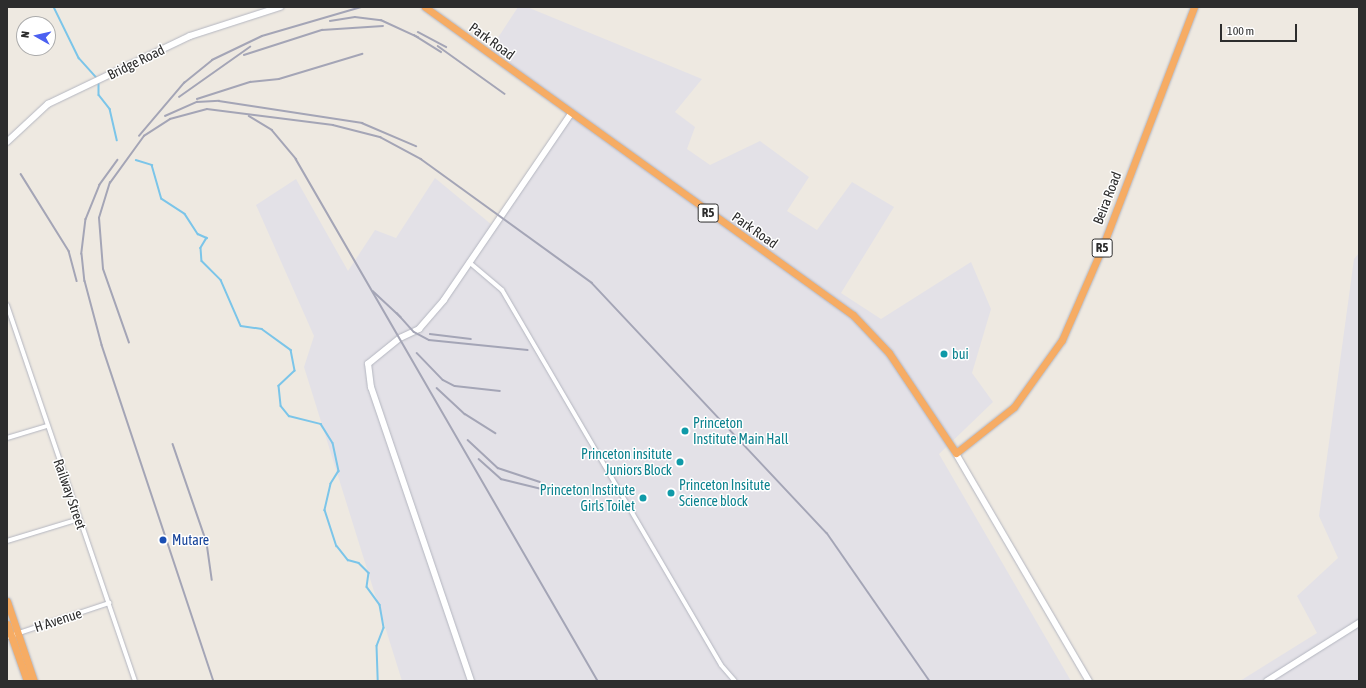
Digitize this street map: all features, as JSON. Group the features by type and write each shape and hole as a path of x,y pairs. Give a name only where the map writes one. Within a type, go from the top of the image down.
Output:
{"highway":[{"name":"Park Road","path":"425,7 872,332 956,453"},
{"name":"Beira Road","path":"956,453 1014,407 1062,340 1102,248 1194,7"},
{"path":"7,601 12,635 27,681"},
{"path":"7,624 34,681"}],"street":[{"name":"Bridge Road","path":"7,142 48,104 190,36 280,7"},
{"path":"471,681 367,370 372,359 419,329 444,300 571,114"},
{"path":"469,262 502,290 721,665 735,681"},
{"name":"Railway Street","path":"7,305 135,681"},
{"path":"7,438 47,426"},
{"path":"956,453 1089,681"},
{"path":"7,541 79,519"},
{"name":"H Avenue","path":"12,635 109,603"},
{"path":"1267,681 1359,623"}],"shaded area":[{"path":"518,7 527,7 702,79 675,112 695,127 687,149 710,165 760,141 809,177 787,211 817,230 852,182 894,207 841,293 881,319 971,262 991,309 972,373 993,402 939,454 1071,681 402,681 304,367 314,336 256,205 296,179 348,271 375,230 396,238 435,178 492,225 571,112 490,50"},
{"path":"1359,253 1359,681 1240,681 1317,633 1297,596 1338,558 1319,516 1354,259"}],"waterway":[{"path":"54,7 79,58 97,78"},
{"path":"99,81 99,95 110,109 117,140"},
{"path":"136,160 152,165 162,199 185,214 198,234 207,238 201,248 202,261 221,280 241,326 262,329 291,350 295,371 279,386 281,406 289,416 321,424 333,443 339,471 331,484 325,510 337,546 348,560 359,563 369,573 367,587 380,605 384,628 377,646 378,681"}],"railway":[{"path":"139,136 184,83 212,60 262,36 361,7"},
{"path":"330,21 355,17 381,20 418,37"},
{"path":"244,55 322,30 383,26"},
{"path":"418,32 446,47"},
{"path":"414,35 441,52"},
{"path":"438,46 505,94"},
{"path":"179,97 250,47"},
{"path":"197,99 250,82 279,79 362,54"},
{"path":"165,116 197,102 219,101 362,123 416,146"},
{"path":"129,343 103,269 99,218 110,183 144,136 170,119 207,109 333,125 380,137 421,159 592,283 827,533 930,681"},
{"path":"249,116 272,130 296,159 598,681"},
{"path":"118,160 100,185 86,219 82,254 85,281 102,345 214,681"},
{"path":"21,174 69,251 77,281"},
{"path":"373,291 401,317"},
{"path":"397,313 414,332 429,340 527,350"},
{"path":"430,334 471,339"},
{"path":"417,353 443,380 455,386 500,391"},
{"path":"437,388 465,414 496,433"},
{"path":"468,440 498,468 540,482"},
{"path":"173,444 207,543 212,580"},
{"path":"479,459 501,479 550,491"}],"place":[{"name":"bui","path":"944,354"},
{"name":"Princeton Institute Main Hall","path":"685,431"},
{"name":"Princeton insitute Juniors Block","path":"680,462"},
{"name":"Princeton Insitute Science block","path":"671,493"},
{"name":"Princeton Institute Girls Toilet","path":"643,498"},
{"name":"Mutare","path":"163,540"}]}
